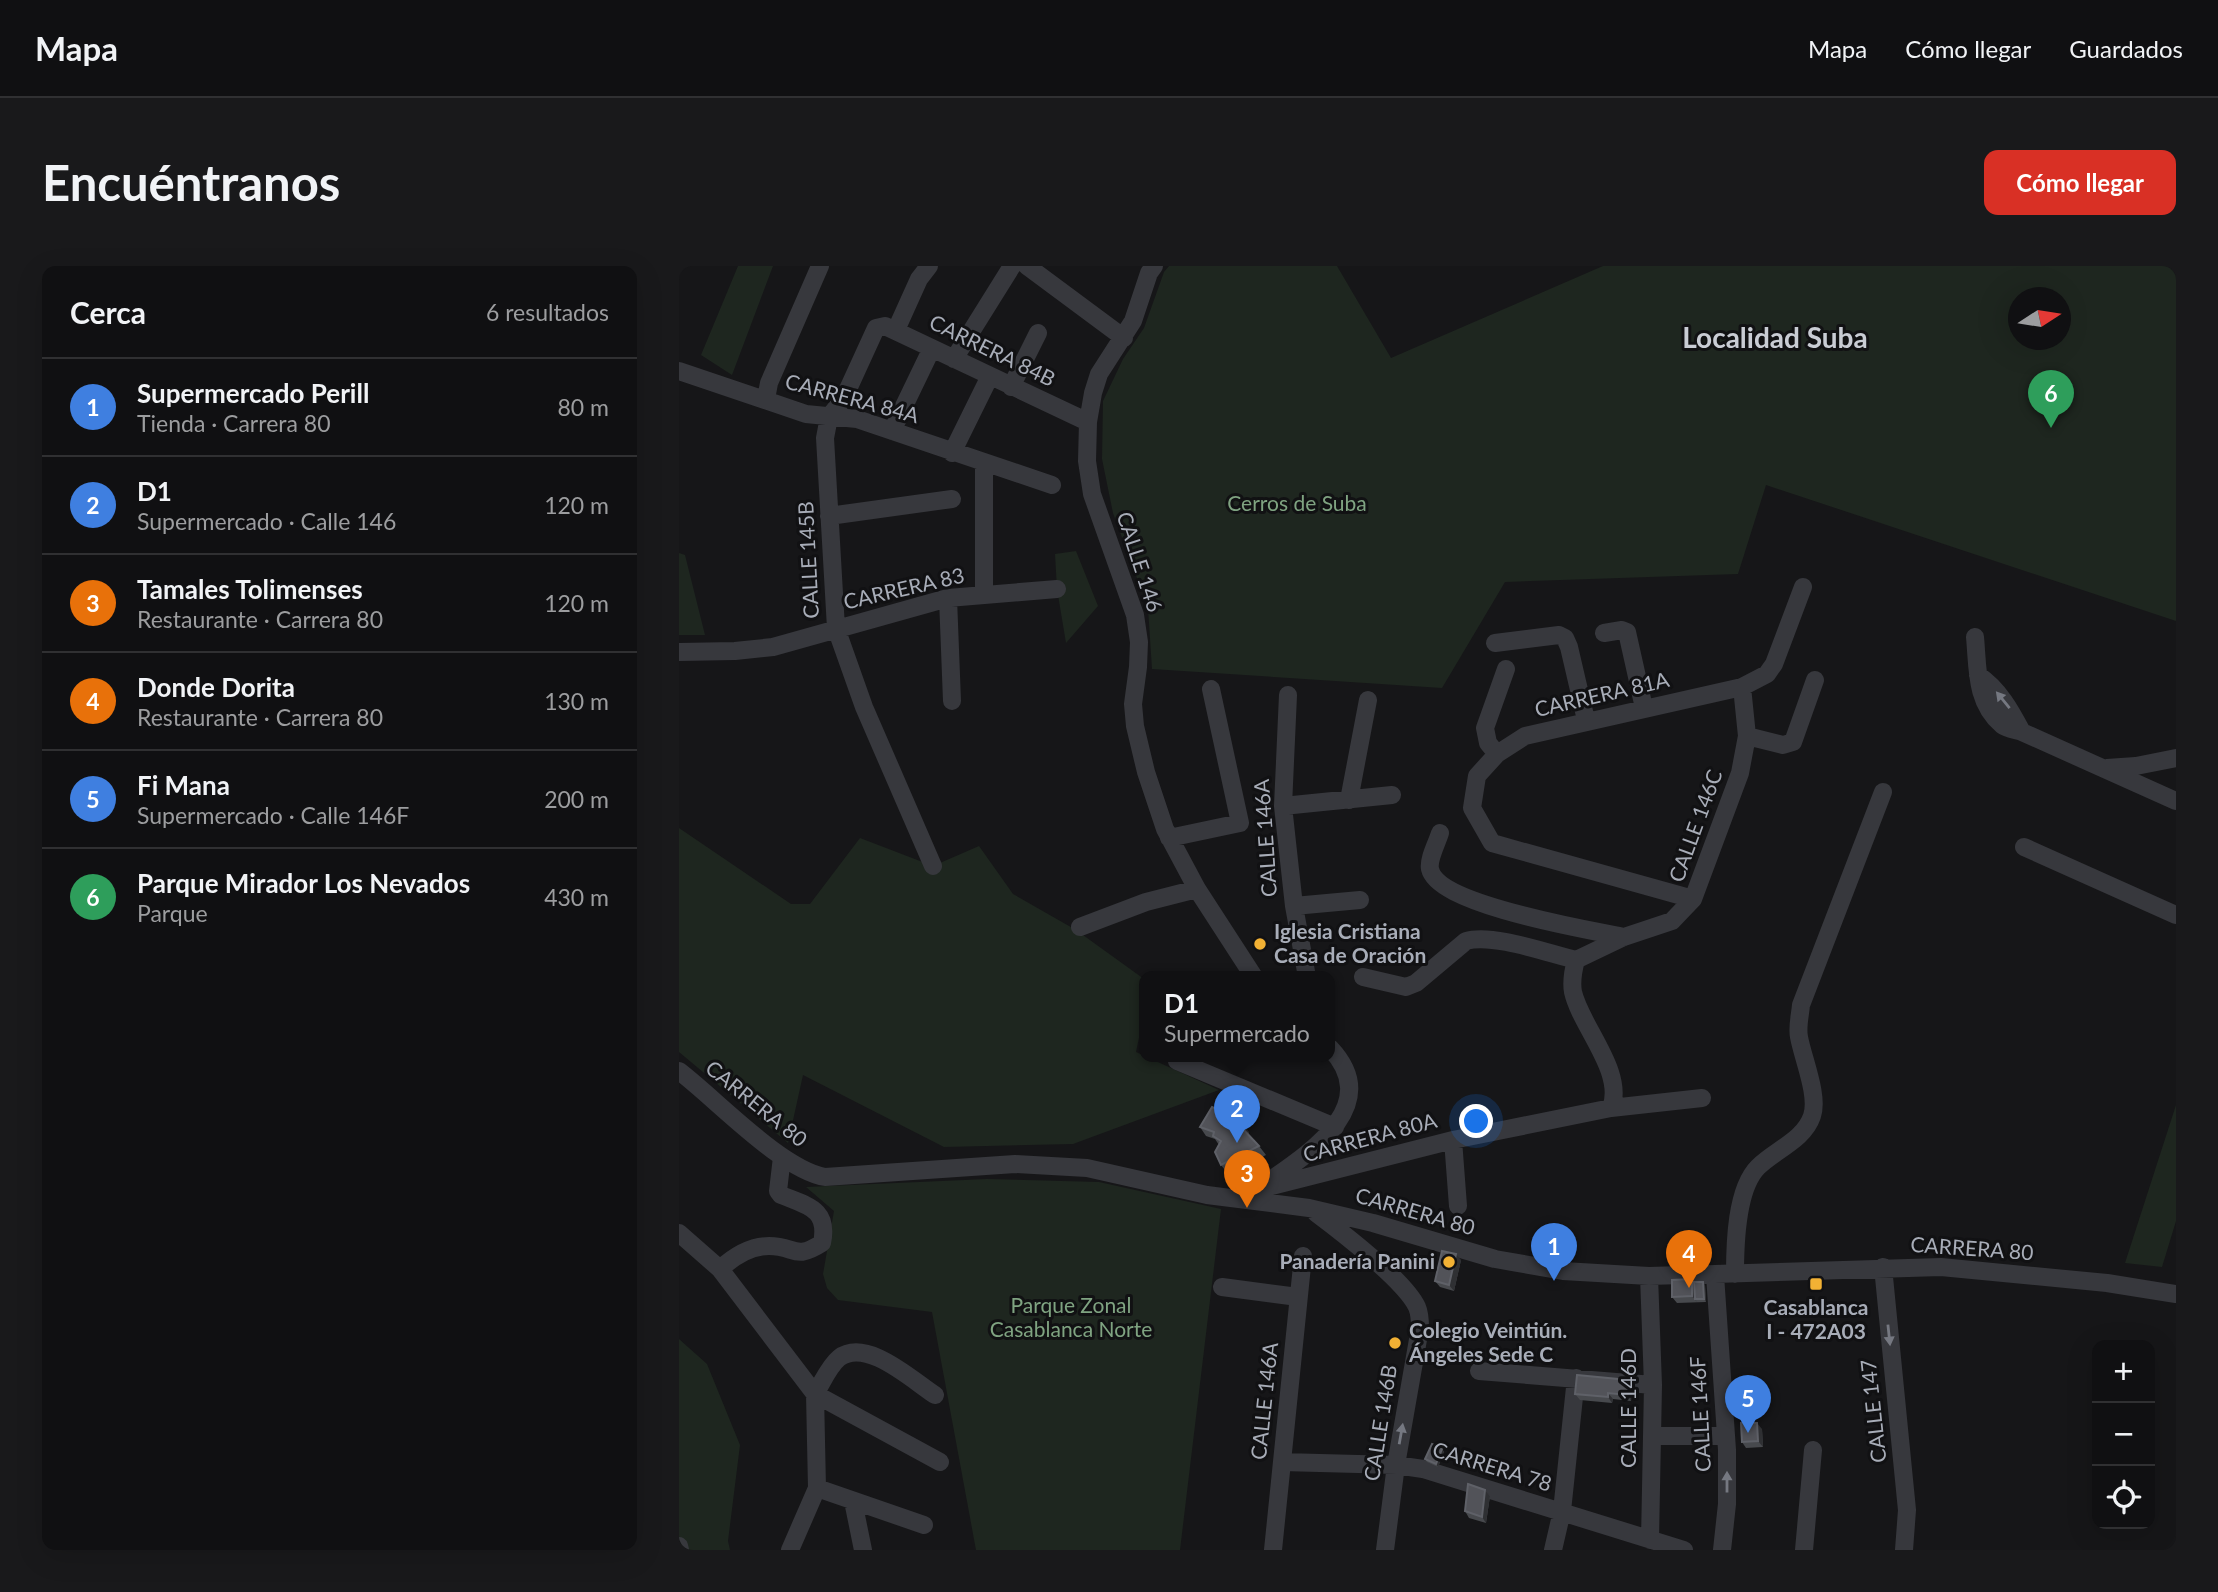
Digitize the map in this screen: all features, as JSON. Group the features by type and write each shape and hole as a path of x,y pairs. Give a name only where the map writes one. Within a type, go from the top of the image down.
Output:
{"street":[{"path":"766,399 769,383 820,266"},
{"path":"954,359 1012,266"},
{"path":"1027,266 1124,338"},
{"name":"CALLE 146","path":"1148,268 1139,305 1124,338 1099,374 1088,422 1087,461 1092,494 1135,615 1139,642 1133,704 1135,726 1146,772 1169,838 1197,889 1250,971"},
{"path":"896,330 919,270"},
{"name":"CARRERA 84B","path":"876,328 885,326 896,330 1088,422"},
{"name":"CALLE 145B","path":"876,328 844,398 829,417 825,438 836,628 864,707 933,866"},
{"path":"1011,387 1038,333"},
{"path":"892,430 932,348"},
{"name":"CARRERA 84A","path":"679,371 806,414 857,419 1052,485"},
{"path":"952,453 990,376"},
{"path":"984,462 984,595"},
{"path":"829,516 952,499"},
{"name":"CARRERA 81A","path":"1693,900 1492,843 1472,808 1477,776 1497,754 1525,736 1586,720 1742,687 1767,674 1774,664 1803,587"},
{"name":"CARRERA 83","path":"679,652 773,647 948,598 1057,589"},
{"path":"948,598 952,701"},
{"path":"1604,633 1622,630 1627,632 1644,708"},
{"path":"1495,643 1559,635 1565,638 1586,720"},
{"path":"1975,637 1980,696 2003,726 2172,795"},
{"path":"1497,754 1488,743 1485,727 1506,668"},
{"path":"1747,736 1783,745 1793,742 1815,680"},
{"name":"CALLE 146C","path":"1576,960 1624,937 1672,921 1693,900 1740,773 1747,736 1742,687"},
{"path":"1169,838 1240,823 1211,689"},
{"name":"CALLE 146A","path":"1288,695 1283,806 1293,906 1306,971"},
{"path":"1349,800 1368,700"},
{"path":"2103,768 2136,766 2176,758"},
{"path":"1735,1274 1735,1251 1744,1186 1757,1168 1803,1132 1812,1118 1815,1104 1798,1034 1801,1006 1883,792"},
{"path":"1283,806 1392,795"},
{"path":"1440,833 1430,864 1430,872 1436,881 1482,904 1520,916 1624,937"},
{"path":"2024,847 2176,915"},
{"path":"1080,927 1146,902 1197,889"},
{"path":"1293,906 1360,900"},
{"path":"1363,977 1406,987 1416,983 1466,941 1476,938 1491,939 1576,960 1572,978 1573,993 1610,1072 1615,1088 1611,1108"},
{"path":"1250,1195 1305,1156 1335,1127 1342,1115 1348,1089 1342,1065 1335,1055"},
{"path":"1179,1062 1335,1127"},
{"name":"CARRERA 80","path":"679,1071 782,1157 812,1175 825,1177 1015,1164 1087,1168 1200,1193 1250,1195 1309,1208 1530,1267 1603,1275 1649,1276 1941,1267 2009,1272 2176,1294"},
{"name":"CARRERA 80A","path":"1250,1195 1453,1140 1611,1108 1702,1098"},
{"path":"1453,1140 1458,1206"},
{"path":"720,1269 732,1257 744,1252 769,1246 799,1254 822,1243 825,1230 822,1217 813,1208 781,1195 778,1191 782,1157"},
{"name":"CALLE 146B","path":"1309,1208 1338,1229 1387,1273 1415,1303 1420,1314 1385,1550"},
{"path":"679,1233 720,1269 815,1394 940,1462"},
{"name":"CALLE 146A","path":"1273,1550 1303,1256"},
{"name":"CALLE 147","path":"1882,1267 1907,1510 1904,1550"},
{"name":"CALLE 146F","path":"1715,1275 1726,1436 1727,1504 1722,1550"},
{"name":"CALLE 146D","path":"1649,1276 1653,1385 1650,1540"},
{"path":"1221,1287 1298,1297"},
{"path":"790,1550 817,1488 815,1394 837,1360 860,1351 877,1356 935,1395"},
{"path":"1479,1371 1653,1385"},
{"path":"1553,1550 1562,1511 1576,1378"},
{"path":"1652,1436 1726,1436"},
{"path":"1804,1550 1813,1450"},
{"name":"CARRERA 78","path":"1282,1462 1396,1465 1423,1469 1676,1549"},
{"path":"817,1488 924,1525"},
{"path":"853,1501 863,1550"}],"green space":[{"path":"738,266 773,266 732,375 701,355"},
{"name":"Cerros de Suba","path":"1169,266 1337,266 1391,358 1603,266 2176,266 2176,621 1766,485 1738,574 1505,582 1442,688 1152,669 1148,608 1113,513 1102,459 1103,401 1123,359 1144,328 1164,272"},
{"path":"1076,551 1098,606 1066,643 1057,589 1055,554"},
{"path":"679,553 685,555 705,635 679,635"},
{"path":"679,828 791,904 810,904 860,838 933,866 979,846 1013,894 1076,930 1139,975 1139,1038 1136,1052 1139,1053 1139,1062 1158,1062 1219,1090 1073,1144 944,1147 803,1075 788,1143 679,1052"},
{"path":"2176,1105 2176,1221 2162,1267 2125,1263"},
{"name":"Parque Zonal Casablanca Norte","path":"987,1179 1099,1182 1221,1209 1180,1550 976,1550 932,1312 838,1300 827,1288 823,1274 834,1211 806,1187"},
{"path":"679,1339 707,1364 740,1445 728,1541 730,1550 679,1550"}],"building":[{"path":"1212,1107 1242,1123 1242,1128 1259,1146 1221,1165 1215,1152 1221,1141 1213,1136 1214,1132 1200,1127"},
{"path":"1442,1251 1456,1254 1449,1285 1435,1281"},
{"path":"1692,1279 1692,1296 1672,1297 1672,1280"},
{"path":"1694,1282 1703,1282 1704,1299 1695,1299"},
{"path":"1577,1375 1628,1380 1627,1395 1608,1393 1608,1397 1575,1394"},
{"path":"1741,1423 1757,1423 1758,1441 1742,1442"},
{"path":"1432,1444 1442,1449 1436,1464 1425,1459"},
{"path":"1468,1484 1485,1490 1482,1517 1465,1511"}],"place":[{"name":"Parque Mirador Los Nevados","path":"2051,428"},
{"name":"Iglesia Cristiana Casa de Oración","path":"1260,944"},
{"name":"D1","path":"1237,1143"},
{"name":"Tamales Tolimenses","path":"1247,1208"},
{"name":"Panadería Panini","path":"1449,1262"},
{"name":"Supermercado Perill","path":"1554,1281"},
{"name":"Casablanca I - 472A03","path":"1816,1284"},
{"name":"Donde Dorita","path":"1689,1288"},
{"name":"Colegio Veintiún. Ángeles Sede C","path":"1395,1343"},
{"name":"Fi Mana","path":"1748,1433"}],"district":[{"name":"Localidad Suba","path":"1775,338"}]}
